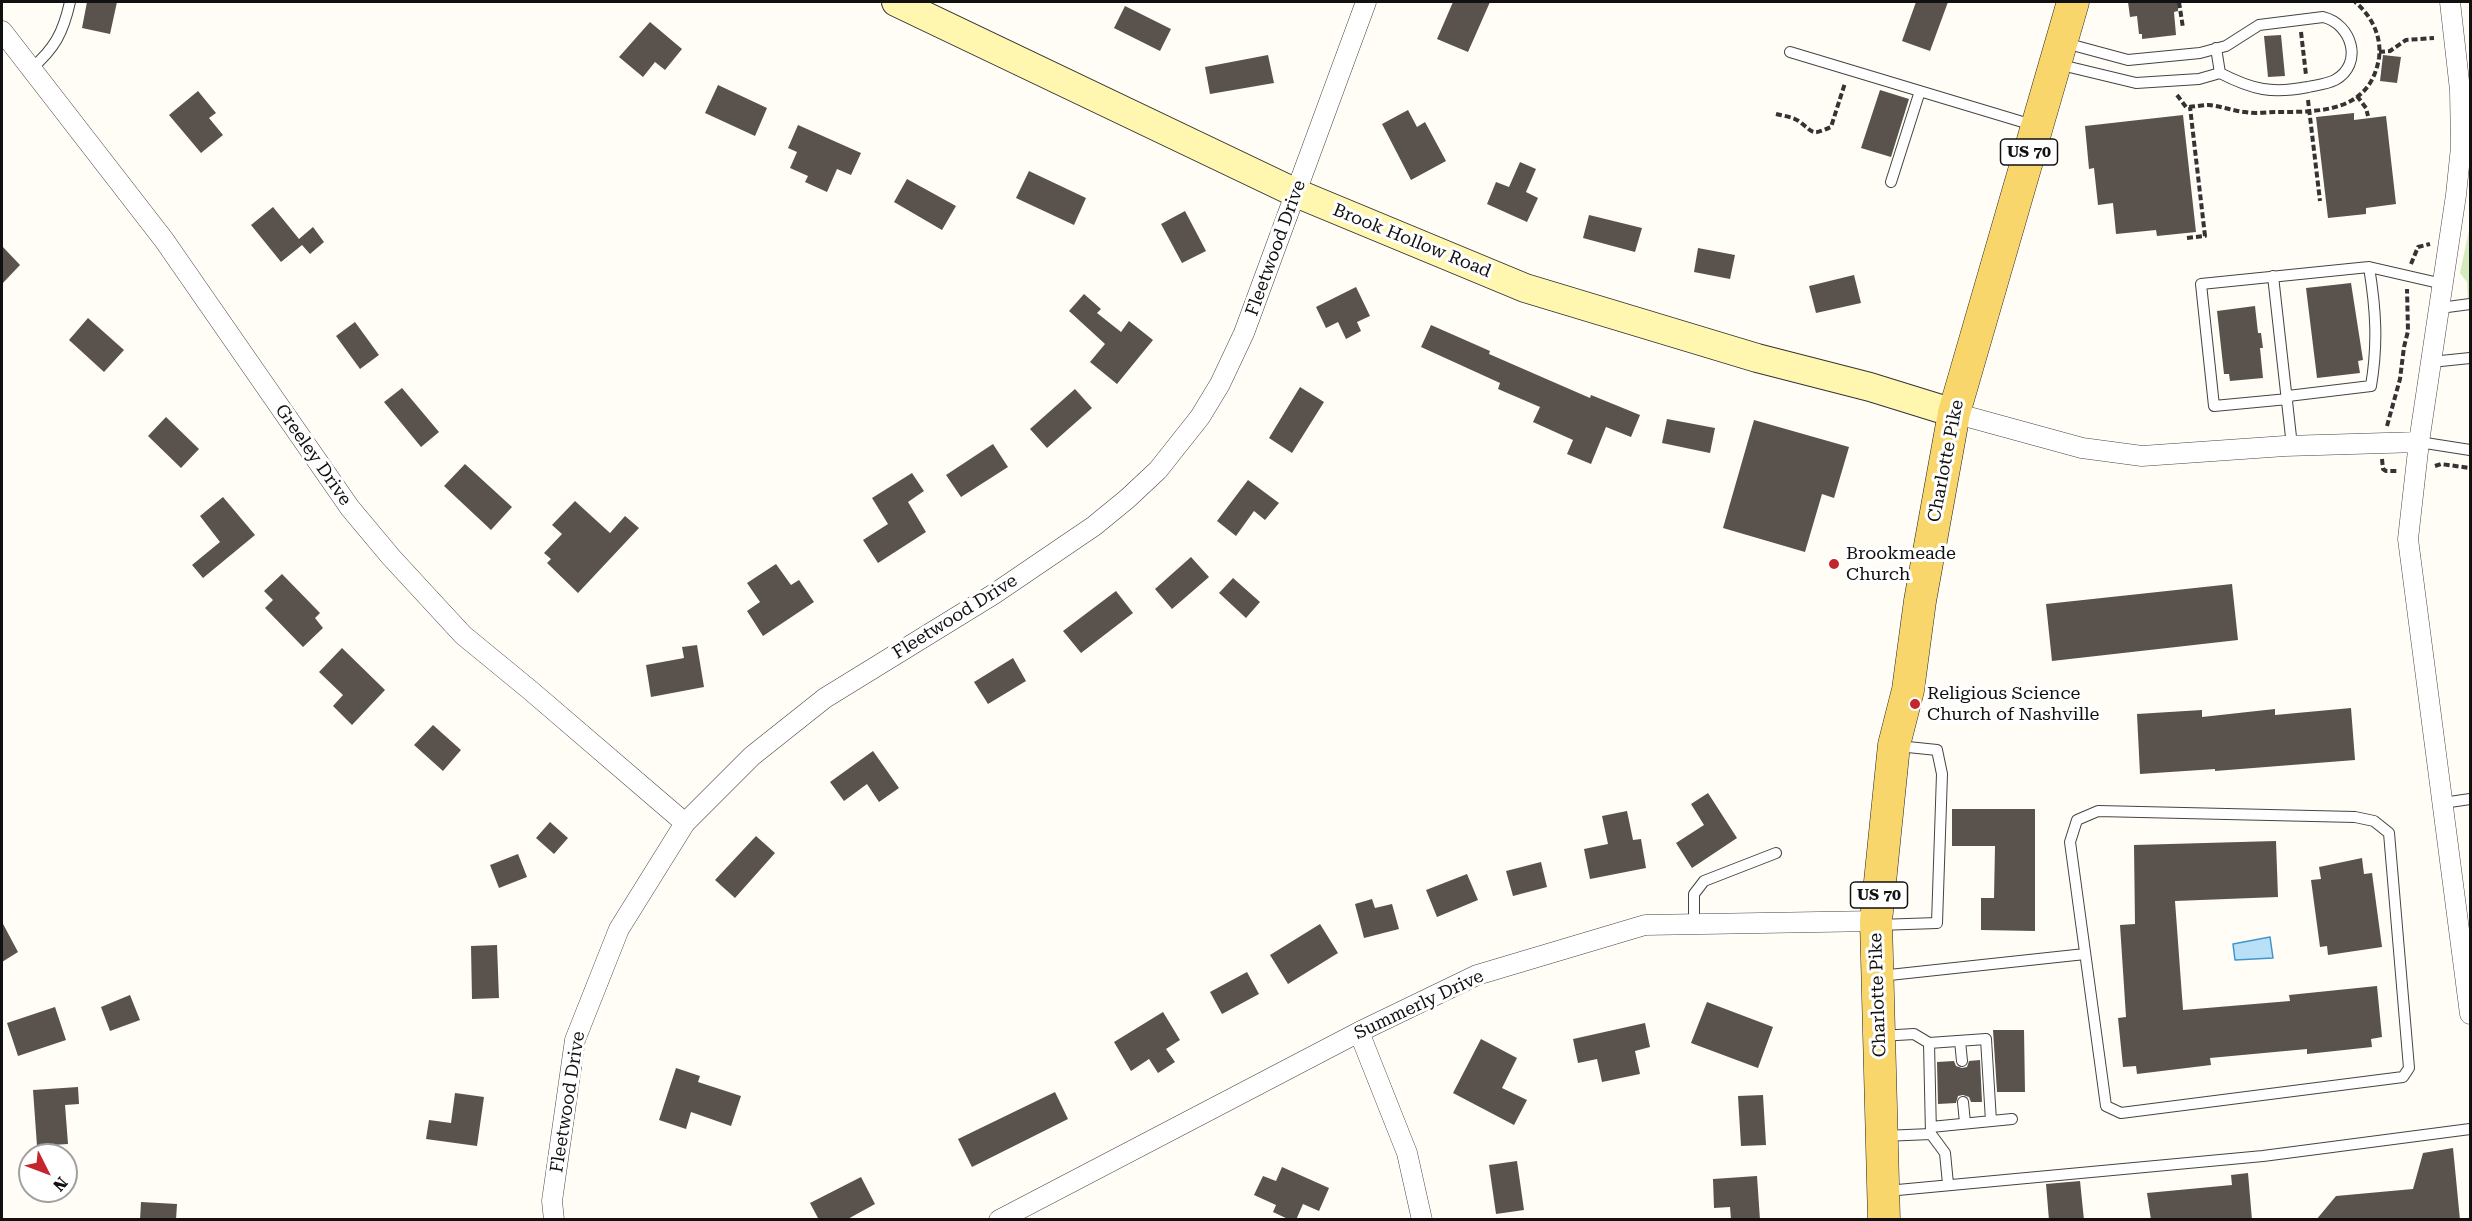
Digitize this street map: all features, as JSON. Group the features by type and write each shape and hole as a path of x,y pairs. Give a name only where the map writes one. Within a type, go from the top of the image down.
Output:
{"main road":[{"name":"Charlotte Pike","path":"1884,1205 1876,923 1894,745 1908,690 1920,601 1954,413 2073,2"}],"street":[{"name":"Brook Hollow Road","path":"896,2 1296,194 1525,288 1757,358 1870,387 1954,413"},
{"name":"Fleetwood Drive","path":"554,1220 552,1201 575,1040 619,929 685,823 752,756 825,698 994,594 1094,526 1158,470 1200,417 1220,384 1244,333 1366,2"},
{"path":"2450,2 2460,90 2461,147 2444,284 2419,442 2408,538 2470,1014"},
{"name":"Greeley Drive","path":"2,32 164,240 350,508 391,557 463,635 685,823"},
{"path":"1954,413 2082,448 2142,456 2292,446 2419,442"},
{"name":"Summerly Drive","path":"999,1220 1359,1032 1477,975 1645,925 1876,923"},
{"path":"1359,1032 1407,1153 1422,1220"}],"lane":[{"path":"31,69 47,54 59,38 70,2"},
{"path":"2323,17 2342,28 2351,42 2352,50 2349,67 2330,82 2307,87 2264,91 2244,85 2220,73 2199,79 2136,83 2057,53 2128,60 2200,53 2226,46 2259,25 2323,17"},
{"path":"2216,48 2220,73"},
{"path":"1790,52 2036,126"},
{"path":"1891,182 1920,91"},
{"path":"2369,267 2377,344 2371,386 2214,406 2201,284 2369,267 2444,284"},
{"path":"2278,276 2292,446"},
{"path":"2440,308 2470,304"},
{"path":"2431,363 2470,358"},
{"path":"2419,442 2470,450"},
{"path":"1876,923 1937,923 1942,774 1937,750 1894,745"},
{"path":"2443,803 2470,799"},
{"path":"2098,811 2355,817 2374,820 2389,833 2409,1068 2403,1077 2121,1113 2106,1106 2085,954 2070,842 2077,820 2098,811"},
{"path":"1694,924 1694,894 1704,881 1776,853"},
{"path":"1878,976 2085,954"},
{"path":"1879,1036 1914,1034 1929,1042 1986,1039 1991,1121"},
{"path":"1960,1041 1962,1061"},
{"path":"1929,1042 1931,1130 1945,1152 1948,1184"},
{"path":"1963,1102 1965,1123"},
{"path":"1882,1136 1965,1123 2012,1119"},
{"path":"1884,1205 1948,1184 2263,1156 2470,1128"}],"path":[{"path":"2179,2 2182,28"},
{"path":"2379,52 2390,51 2406,40 2434,38"},
{"path":"1776,114 1799,120 1809,132 1817,133 1831,127 1845,82"},
{"path":"2357,96 2366,108 2368,116"},
{"path":"2187,238 2205,236 2190,107"}],"green space":[{"path":"2470,225 2470,304 2468,304 2467,282 2460,273"}],"water":[{"path":"2270,937 2273,958 2235,960 2233,944"}],"building":[{"path":"87,2 117,2 110,34 82,28"},
{"path":"1453,2 1490,2 1468,52 1437,39"},
{"path":"1916,2 1948,2 1930,51 1902,41"},
{"path":"2128,2 2178,2 2178,11 2174,12 2176,35 2142,39 2142,34 2139,34 2137,16 2130,17"},
{"path":"1125,6 1171,29 1160,51 1114,28"},
{"path":"650,22 682,49 665,70 655,62 643,77 619,57"},
{"path":"2281,35 2285,76 2268,77 2264,36"},
{"path":"1268,55 1274,83 1210,94 1205,67"},
{"path":"2383,55 2401,57 2397,83 2380,81"},
{"path":"718,85 767,108 755,136 705,113"},
{"path":"1880,90 1909,99 1891,157 1861,148"},
{"path":"198,91 216,113 209,118 223,135 201,153 169,115"},
{"path":"1408,110 1417,127 1425,122 1446,161 1411,180 1382,124"},
{"path":"2354,113 2354,120 2386,116 2396,204 2366,208 2366,214 2328,218 2316,117"},
{"path":"2183,115 2196,232 2157,236 2156,230 2116,234 2113,203 2098,205 2094,168 2089,169 2085,126"},
{"path":"798,125 861,153 851,175 837,169 827,192 805,182 808,176 790,168 797,152 788,148"},
{"path":"1520,162 1536,169 1526,192 1538,198 1527,222 1487,204 1496,182 1509,187"},
{"path":"1029,171 1086,198 1074,225 1016,198"},
{"path":"907,179 956,206 942,230 894,202"},
{"path":"273,207 299,239 313,227 324,242 310,254 302,245 281,262 251,225"},
{"path":"1185,211 1206,251 1182,263 1161,224"},
{"path":"1589,215 1642,228 1635,252 1583,238"},
{"path":"2,246 20,265 2,284"},
{"path":"1698,248 1735,255 1730,279 1694,272"},
{"path":"1854,275 1861,303 1816,313 1809,286"},
{"path":"2351,283 2363,360 2358,361 2360,373 2317,378 2306,288"},
{"path":"1356,287 1370,316 1357,322 1361,331 1346,339 1338,322 1326,328 1316,307"},
{"path":"1084,294 1101,309 1097,313 1121,332 1129,321 1153,340 1117,384 1090,362 1105,344 1069,311"},
{"path":"2255,306 2258,333 2261,333 2263,348 2260,348 2263,378 2230,381 2229,374 2224,374 2217,311"},
{"path":"88,318 124,350 104,372 69,340"},
{"path":"355,322 379,355 360,369 336,336"},
{"path":"1431,325 1490,351 1489,354 1590,398 1591,395 1640,415 1631,437 1606,427 1591,464 1567,454 1573,440 1533,422 1540,407 1498,389 1500,383 1421,347"},
{"path":"1300,387 1324,402 1292,453 1269,438"},
{"path":"402,388 439,432 421,447 384,402"},
{"path":"1075,389 1092,408 1047,448 1030,429"},
{"path":"166,417 199,449 181,468 148,436"},
{"path":"1667,419 1715,428 1710,453 1662,443"},
{"path":"1754,420 1849,447 1834,498 1822,494 1805,552 1723,528"},
{"path":"993,444 1008,467 961,497 946,475"},
{"path":"465,464 512,507 491,530 444,486"},
{"path":"912,473 924,491 908,502 926,532 878,563 863,540 888,524 872,498"},
{"path":"1248,480 1279,503 1265,520 1254,511 1236,536 1217,521"},
{"path":"223,497 255,535 203,578 192,565 220,542 200,516"},
{"path":"575,501 610,533 625,516 639,528 578,593 547,563 551,559 544,553 562,534 552,525"},
{"path":"1191,557 1209,577 1172,609 1155,589"},
{"path":"776,564 791,585 799,580 814,602 763,636 747,611 760,602 747,583"},
{"path":"282,574 320,613 315,618 323,628 303,647 265,608 273,600 264,591"},
{"path":"1233,578 1260,602 1246,618 1219,593"},
{"path":"2232,584 2238,640 2052,661 2046,604"},
{"path":"1116,591 1133,613 1081,653 1063,631"},
{"path":"697,645 704,687 651,697 646,665 684,658 682,647"},
{"path":"342,648 385,690 352,725 333,706 343,695 319,672"},
{"path":"1013,658 1026,681 988,704 974,682"},
{"path":"2351,708 2355,760 2215,771 2215,769 2140,774 2137,714 2202,710 2202,717 2275,709 2275,715"},
{"path":"433,725 461,750 443,771 414,745"},
{"path":"873,751 899,788 879,802 867,784 844,801 830,782"},
{"path":"1708,793 1737,838 1692,868 1676,843 1704,825 1691,804"},
{"path":"1952,809 2035,809 2035,931 1981,930 1981,898 1994,898 1995,846 1952,846"},
{"path":"1627,811 1633,840 1641,839 1646,868 1590,879 1584,849 1608,844 1602,816"},
{"path":"550,822 568,838 554,854 536,838"},
{"path":"756,836 775,853 735,898 715,880"},
{"path":"2276,841 2278,897 2175,901 2183,1010 2290,1001 2289,995 2377,986 2382,1037 2371,1039 2372,1047 2307,1054 2307,1049 2210,1058 2211,1065 2137,1074 2136,1066 2123,1067 2118,1018 2126,1017 2120,925 2135,924 2134,845"},
{"path":"518,854 527,877 499,888 490,865"},
{"path":"2362,858 2364,874 2372,873 2382,947 2328,955 2327,946 2320,947 2311,880 2321,879 2319,867"},
{"path":"1541,862 1547,887 1513,896 1506,871"},
{"path":"1467,874 1478,900 1437,917 1426,890"},
{"path":"1372,899 1375,908 1392,904 1399,929 1364,938 1355,904"},
{"path":"2,922 18,952 2,962"},
{"path":"1320,924 1338,953 1288,984 1270,955"},
{"path":"497,945 499,998 472,999 471,946"},
{"path":"1247,972 1259,994 1222,1014 1210,992"},
{"path":"130,995 140,1020 110,1031 101,1007"},
{"path":"1707,1002 1773,1027 1758,1068 1691,1043"},
{"path":"55,1007 66,1040 18,1056 7,1023"},
{"path":"1163,1012 1180,1040 1166,1049 1175,1062 1158,1073 1149,1059 1131,1071 1114,1042"},
{"path":"1645,1023 1650,1047 1635,1051 1640,1074 1602,1082 1597,1059 1578,1063 1573,1039"},
{"path":"1993,1030 2024,1030 2025,1092 1997,1092"},
{"path":"1481,1039 1517,1058 1502,1088 1527,1100 1514,1125 1453,1093"},
{"path":"1980,1060 1982,1102 1971,1102 1969,1097 1963,1095 1958,1096 1956,1103 1938,1104 1937,1062 1954,1061 1956,1066 1962,1068 1967,1067 1969,1061"},
{"path":"676,1068 700,1076 698,1082 741,1096 731,1126 691,1112 686,1129 659,1120"},
{"path":"78,1087 79,1104 65,1105 68,1143 37,1143 33,1090"},
{"path":"1055,1092 1068,1119 972,1167 958,1139"},
{"path":"455,1093 484,1097 477,1146 426,1139 429,1120 451,1123"},
{"path":"1763,1095 1766,1145 1741,1146 1738,1096"},
{"path":"2453,1148 2460,1220 2316,1220 2336,1196 2413,1189 2423,1153"},
{"path":"1517,1161 1524,1210 1496,1214 1489,1165"},
{"path":"1282,1167 1329,1188 1319,1211 1303,1204 1296,1220 1290,1220 1273,1212 1276,1205 1254,1195 1263,1176 1276,1181"},
{"path":"2248,1173 2252,1220 2151,1220 2147,1193 2232,1185 2231,1175"},
{"path":"1757,1176 1760,1220 1731,1220 1730,1207 1714,1208 1713,1179"},
{"path":"861,1177 875,1204 846,1220 819,1220 810,1203"},
{"path":"2080,1181 2084,1220 2049,1220 2046,1184"},
{"path":"141,1202 177,1204 176,1220 140,1220"}],"place":[{"name":"Brookmeade Church","path":"1834,564"},
{"name":"Religious Science Church of Nashville","path":"1915,704"}]}
